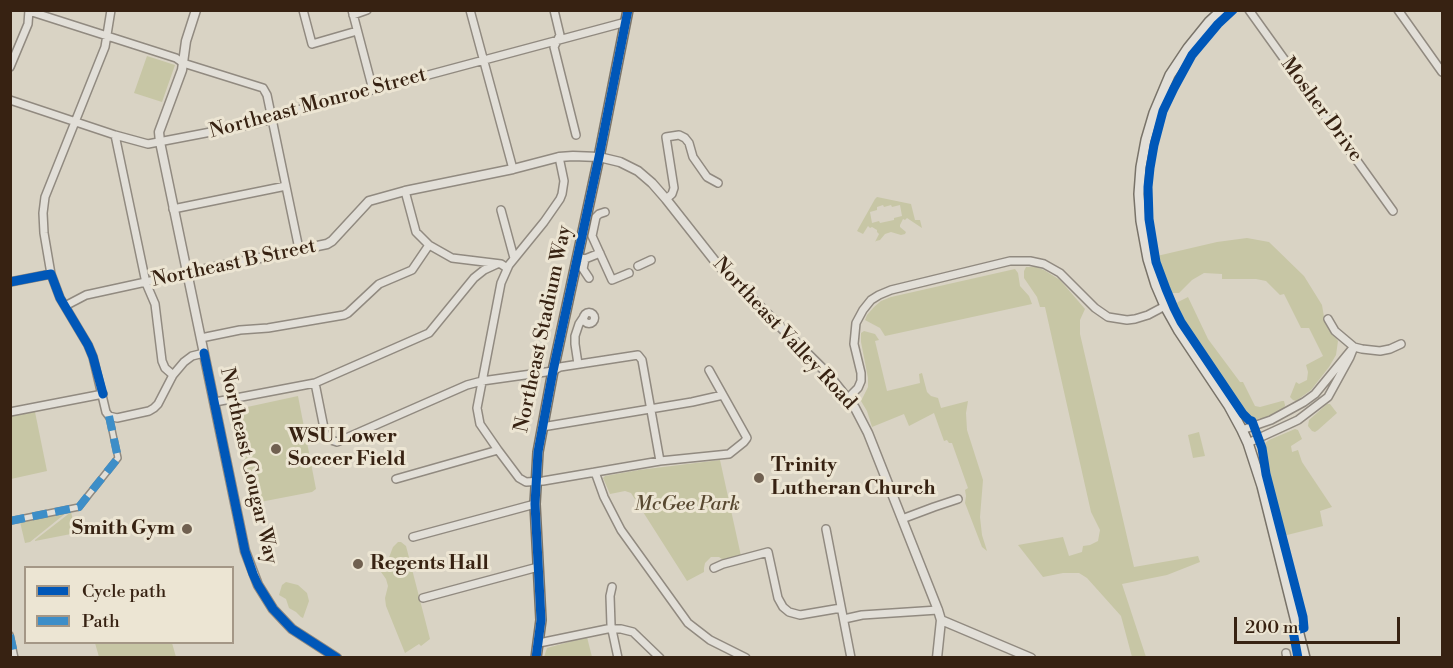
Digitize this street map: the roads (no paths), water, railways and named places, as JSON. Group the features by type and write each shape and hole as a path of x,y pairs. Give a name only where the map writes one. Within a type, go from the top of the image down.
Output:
{"main road":[{"name":"Northeast Stadium Way","path":"536,657 541,607 535,482 542,427 553,370 581,258 628,10"},
{"path":"1222,10 1188,48 1170,75 1154,113 1141,167 1141,221 1148,259 1165,306 1229,406 1248,443 1260,478 1305,657"}],"street":[{"path":"10,520 79,507 118,458 91,351 56,289 51,274 44,233 43,204 105,46 111,10"},
{"path":"160,142 159,132 182,70 186,41 196,10"},
{"path":"303,10 312,44 357,31"},
{"path":"367,10 352,13 373,90"},
{"path":"470,10 513,169"},
{"path":"554,10 560,35 554,47 576,135"},
{"name":"Mosher Drive","path":"1249,10 1393,211"},
{"path":"1398,10 1443,72"},
{"path":"10,67 28,24 28,11 263,88 267,95 299,249"},
{"name":"Northeast Monroe Street","path":"10,100 148,144 272,119 279,115 626,22"},
{"path":"116,135 146,283 155,304 162,361 165,368 173,375"},
{"path":"666,199 672,194 674,188 666,137 679,135 685,138 693,157 707,177 718,183"},
{"name":"Northeast Cougar Way","path":"160,142 243,541 253,574 273,609 292,629 337,657"},
{"path":"560,157 563,175 562,194 544,222 507,268 501,283 477,408 480,424 498,450 519,478 535,482 660,461 729,454 747,438 709,369"},
{"name":"Northeast B Street","path":"65,306 86,295 327,244 369,201 560,157 599,157"},
{"name":"Northeast Valley Road","path":"599,157 620,162 638,171 652,183 718,265 827,373 848,398 861,418 938,610 941,621 938,657"},
{"path":"173,208 286,186"},
{"path":"405,191 416,232 429,245 452,258 497,264 507,268"},
{"path":"501,210 514,258"},
{"path":"606,212 597,215 591,234 612,280 629,273"},
{"path":"201,338 344,315 379,284 412,270 429,245"},
{"path":"589,278 581,258 600,253"},
{"path":"638,266 651,260"},
{"path":"848,398 858,388 861,381 854,345 856,323 871,300 891,290 1010,261 1030,261 1044,264 1060,273 1095,308 1108,317 1135,319 1165,306"},
{"path":"215,402 315,383 429,333 474,278 497,264"},
{"path":"10,282 51,274"},
{"path":"578,364 575,336 585,315"},
{"path":"1328,319 1335,331 1354,347 1380,351 1401,344"},
{"path":"1242,430 1271,420 1315,394 1354,347"},
{"path":"1248,443 1298,420 1328,397 1354,347"},
{"path":"109,416 117,418 154,408 173,375 184,362 192,356 204,353"},
{"path":"315,383 325,433 328,439 337,442 467,385 635,354 642,360 660,461"},
{"path":"1319,388 1328,397"},
{"path":"10,412 103,394"},
{"path":"542,427 723,395"},
{"path":"1292,409 1298,420"},
{"path":"396,479 498,450"},
{"path":"595,472 604,497 621,530 688,623 710,640 746,657"},
{"path":"902,519 958,499"},
{"path":"413,537 535,504"},
{"path":"826,529 851,657"},
{"path":"714,568 768,552 778,598 789,612 800,615 841,608"},
{"path":"423,597 538,567"},
{"path":"612,587 610,596 612,628 618,657"},
{"path":"844,619 862,615 938,610"},
{"path":"941,621 1031,657"},
{"path":"538,643 621,628 633,632 660,657"},
{"path":"10,635 15,657"}],"place":[{"name":"WSU Lower Soccer Field","path":"276,449"},
{"name":"Trinity Lutheran Church","path":"759,478"},
{"name":"Smith Gym","path":"187,529"},
{"name":"Regents Hall","path":"358,564"}],"park label":[{"name":"McGee Park","path":"687,505"}]}
